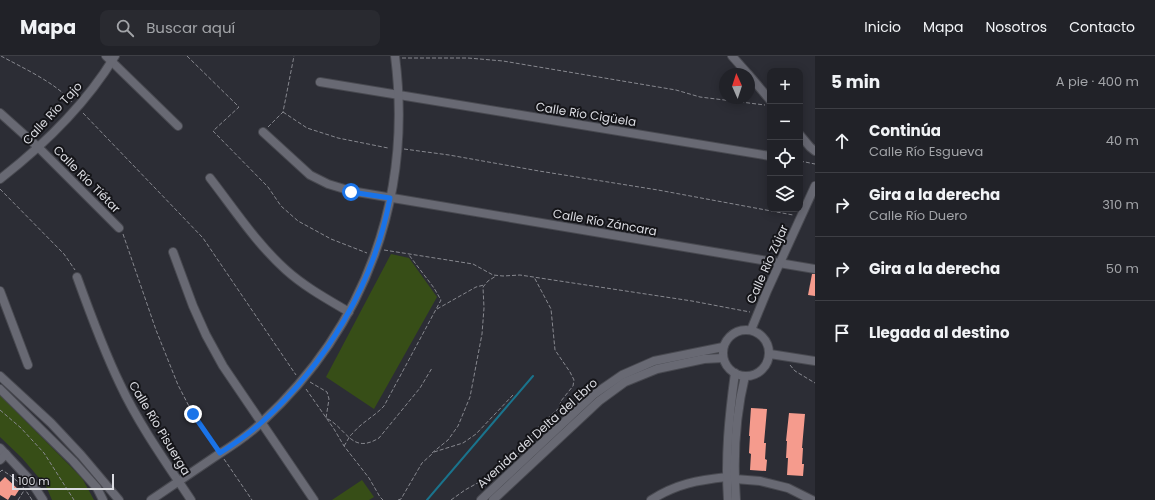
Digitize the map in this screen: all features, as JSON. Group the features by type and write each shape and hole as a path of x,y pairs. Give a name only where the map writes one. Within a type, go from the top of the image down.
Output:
{"street":[{"path":"151,500 262,423 302,380 327,348 349,312 376,252 386,219 390,198 398,149 398,95 395,57"},
{"path":"735,57 743,68"},
{"name":"Calle Río Tajo","path":"0,179 38,147 77,107 111,58"},
{"path":"111,58 178,126"},
{"name":"Calle Río Cigüela","path":"320,82 767,156"},
{"path":"755,83 767,97"},
{"name":"Calle Río Tiétar","path":"0,113 13,123 38,147 119,228"},
{"name":"Calle Río Záncara","path":"263,132 310,174 328,184 351,192 815,269"},
{"path":"803,138 815,151"},
{"path":"210,178 256,238 286,270 320,295 349,312"},
{"name":"Calle Río Zújar","path":"751,330 815,186"},
{"path":"173,252 193,306 206,335 223,366 314,500"},
{"name":"Calle Río Pisuerga","path":"77,277 101,340 120,384 135,412 191,500"},
{"path":"0,291 28,365"},
{"path":"744,329 751,330 759,333 765,338 770,354 766,365 762,370 745,376 735,373 730,369 723,358 723,347 726,340 737,331 744,329"},
{"name":"Avenida del Delta del Ebro","path":"481,500 593,395 622,375 654,361 723,347"},
{"path":"770,354 815,361"},
{"name":"Avenida del Delta del Ebro","path":"492,500 599,401 625,382 656,369 704,359 723,358"},
{"path":"735,373 727,439 731,478 736,500"},
{"path":"0,376 76,449 119,500"},
{"path":"728,500 740,394 745,376"},
{"path":"0,389 77,466 97,488 104,500"},
{"path":"2,454 30,480 43,500"},
{"path":"651,500 678,486 702,480 731,478 760,481 788,488 812,500"}],"path":[{"path":"1,56 40,77 68,97 203,238 302,380 344,446 369,478 383,500"},
{"path":"187,56 239,107 213,131 268,188 281,206 298,221 331,239 376,252 409,254 473,264 498,276 520,275 692,301 758,313"},
{"path":"263,132 283,112 294,56"},
{"path":"395,57 468,58 502,61 676,90 700,97 767,105"},
{"path":"283,112 307,128 338,138 385,148 450,155 539,172 658,190 802,216"},
{"path":"803,162 815,164"},
{"path":"0,189 64,254 74,269 77,277"},
{"path":"119,228 124,236 156,330 178,385 193,414 252,500"},
{"path":"344,446 351,434 362,424 377,414 384,406 441,300 409,254"},
{"path":"400,500 422,463 448,440 458,426 470,397 482,334 484,308 483,287 488,281 498,276"},
{"path":"516,457 536,429 559,408 561,401 573,386 574,380 555,350 551,309 534,277"},
{"path":"437,309 476,287 486,284"},
{"path":"782,355 795,371 815,383"},
{"path":"326,418 332,421 353,441 361,444 371,443 379,438 397,414 420,388 432,368"},
{"path":"302,380 327,392 329,399 326,418"},
{"path":"432,453 463,443 476,434 513,395"},
{"path":"0,410 21,428 44,453 74,500"},
{"path":"451,500 465,490 499,471 510,462"},
{"path":"0,472 2,470 15,478 25,488 32,500"},
{"path":"18,500 25,488"}],"green space":[{"path":"391,254 409,258 437,297 374,409 326,377"},
{"path":"0,395 82,478 94,500 52,500 46,486 22,458 0,437"},
{"path":"362,480 374,497 369,500 332,500"}],"building":[{"path":"812,274 815,274 815,296 808,295"},
{"path":"751,408 767,409 764,443 766,443 766,471 750,470 751,454 749,453 749,436"},
{"path":"789,413 805,414 802,448 802,464 804,464 803,476 787,475 788,458 786,458 786,441"},
{"path":"5,477 19,490 15,496 11,495 8,500 0,495 0,482"}],"waterway":[{"path":"427,500 533,376"}],"route":[{"path":"193,414 220,453 262,423 301,382 327,348 349,312 378,249 390,198 351,192"}]}
